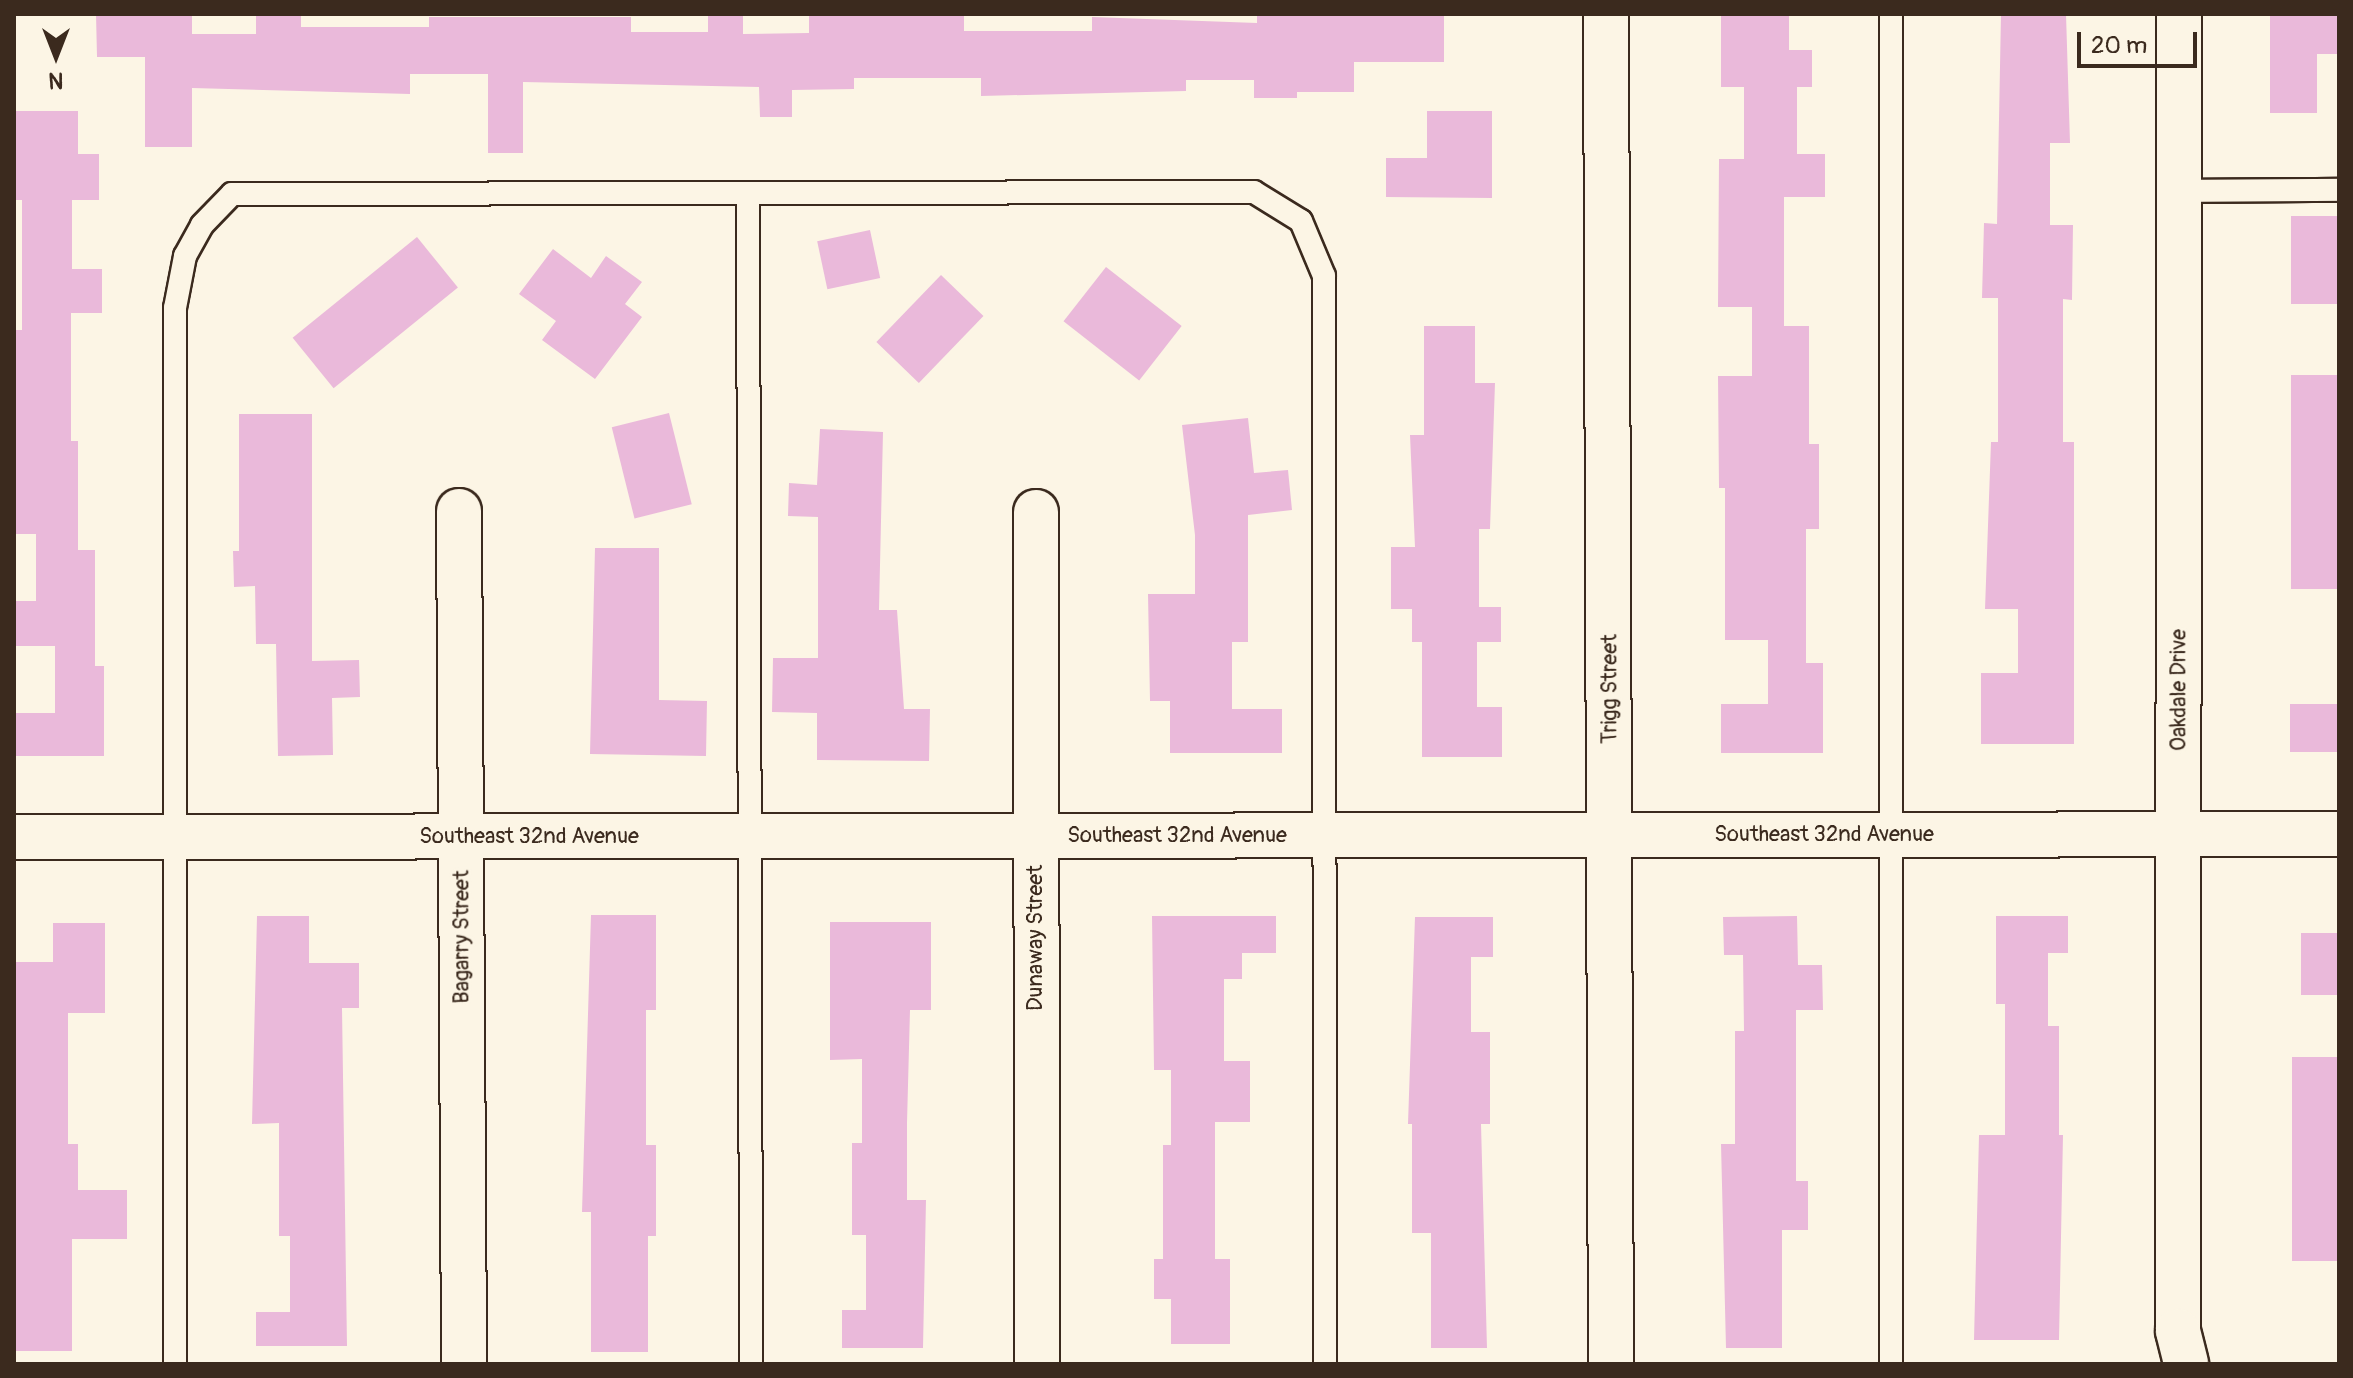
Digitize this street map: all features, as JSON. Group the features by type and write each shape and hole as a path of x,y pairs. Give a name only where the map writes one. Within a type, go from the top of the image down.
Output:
{"street":[{"name":"Trigg Street","path":"1606,14 1611,1364"},
{"name":"Oakdale Drive","path":"2179,14 2178,1331 2186,1364"},
{"name":"Bagarry Street","path":"459,511 464,1364"},
{"name":"Dunaway Street","path":"1036,512 1037,1364"},
{"name":"Southeast 32nd Avenue","path":"14,837 2339,834"}],"lane":[{"path":"1891,14 1891,1364"},
{"path":"2179,191 2339,190"},
{"path":"175,1364 175,308 185,256 202,225 232,194 1254,192 1301,221 1324,276 1325,1364"},
{"path":"748,193 751,1364"}],"building":[{"path":"96,14 192,14 192,34 256,34 256,14 301,14 301,27 429,27 429,17 631,17 631,32 708,32 708,14 743,14 743,34 809,33 809,14 964,14 964,31 1092,31 1092,17 1257,23 1257,14 1444,14 1444,62 1354,62 1354,92 1297,92 1297,98 1254,98 1254,80 1186,80 1186,91 981,96 981,78 854,78 854,89 792,90 792,117 760,117 759,87 523,82 523,153 488,153 488,74 410,74 410,94 192,88 192,147 145,147 145,57 97,57"},
{"path":"1721,14 1789,14 1789,50 1812,50 1812,87 1797,87 1797,154 1825,154 1825,197 1784,197 1784,326 1809,326 1809,444 1819,444 1819,529 1806,529 1806,663 1823,663 1823,753 1721,753 1721,704 1768,704 1768,640 1725,640 1725,488 1719,488 1718,376 1752,376 1752,307 1718,307 1719,159 1744,159 1744,87 1721,87"},
{"path":"2001,14 2066,14 2070,143 2050,143 2050,225 2073,225 2072,300 2063,299 2063,442 2074,442 2074,744 1981,744 1981,673 2018,673 2018,609 1985,609 1991,442 1998,442 1998,298 1982,298 1984,223 1997,224"},
{"path":"2270,14 2339,14 2339,54 2317,54 2317,113 2270,113"},
{"path":"14,111 78,111 78,154 99,154 99,200 72,200 72,269 102,269 102,313 71,313 71,441 78,441 78,550 95,550 95,666 104,666 104,756 14,756 14,713 55,713 55,646 14,646 14,601 36,601 36,534 15,534 15,330 22,330 22,200 14,200"},
{"path":"1427,111 1492,111 1492,198 1386,197 1386,158 1427,158"},
{"path":"2291,216 2339,216 2339,304 2291,304"},
{"path":"870,230 880,278 827,289 817,241"},
{"path":"417,237 458,288 334,388 293,338"},
{"path":"553,249 591,278 606,256 642,282 625,304 642,317 595,379 542,340 556,321 519,294"},
{"path":"1106,267 1182,326 1139,380 1064,321"},
{"path":"941,275 983,316 919,383 876,342"},
{"path":"1424,326 1475,326 1475,383 1495,383 1490,529 1479,529 1479,607 1501,607 1501,642 1477,642 1477,707 1502,707 1502,757 1422,757 1422,642 1412,642 1412,609 1391,609 1391,547 1415,547 1410,435 1424,435"},
{"path":"2291,375 2339,375 2339,589 2291,589"},
{"path":"669,413 692,504 634,518 612,427"},
{"path":"239,414 312,414 312,661 359,660 360,697 332,698 333,755 278,756 276,644 256,644 255,586 234,587 233,551 239,551"},
{"path":"1248,418 1254,473 1288,470 1292,510 1248,515 1248,642 1232,642 1232,709 1282,709 1282,753 1170,753 1170,701 1150,701 1148,594 1195,594 1195,535 1182,425"},
{"path":"820,429 883,432 879,610 897,610 904,709 930,709 929,761 817,760 817,713 772,712 773,658 818,658 818,517 788,516 789,483 817,485"},
{"path":"595,548 659,548 659,700 707,701 706,756 590,754"},
{"path":"2290,704 2339,704 2339,752 2290,752"},
{"path":"591,915 656,915 656,1010 646,1010 646,1145 656,1145 656,1236 648,1236 648,1352 591,1352 591,1212 582,1212"},
{"path":"257,916 309,916 309,963 359,963 359,1008 342,1008 347,1346 256,1346 256,1312 290,1312 290,1236 279,1236 279,1123 252,1124"},
{"path":"1152,916 1276,916 1276,953 1242,953 1242,979 1224,979 1224,1061 1250,1061 1250,1122 1215,1122 1215,1259 1230,1259 1230,1344 1171,1344 1171,1299 1154,1299 1154,1259 1163,1259 1163,1145 1171,1145 1171,1070 1154,1070"},
{"path":"1797,916 1798,965 1822,965 1823,1010 1796,1010 1796,1181 1808,1181 1808,1230 1782,1230 1782,1348 1726,1348 1721,1144 1735,1144 1735,1031 1744,1031 1743,955 1724,955 1723,917"},
{"path":"1996,916 2068,916 2068,953 2048,953 2048,1026 2059,1026 2059,1135 2063,1135 2059,1340 1974,1340 1979,1135 2005,1135 2005,1004 1996,1004"},
{"path":"1415,917 1493,917 1493,957 1471,957 1471,1032 1490,1032 1490,1124 1481,1124 1487,1348 1431,1348 1431,1233 1412,1233 1412,1124 1408,1124"},
{"path":"830,922 931,922 931,1010 910,1010 907,1123 907,1200 926,1200 923,1348 842,1348 842,1310 866,1310 866,1235 852,1235 852,1143 862,1143 862,1059 830,1060"},
{"path":"53,923 105,923 105,1013 68,1013 68,1144 78,1144 78,1190 127,1190 127,1239 72,1239 72,1351 15,1351 14,962 53,962"},
{"path":"2301,933 2339,933 2339,995 2301,995"},
{"path":"2292,1057 2339,1057 2339,1261 2292,1261"}]}
